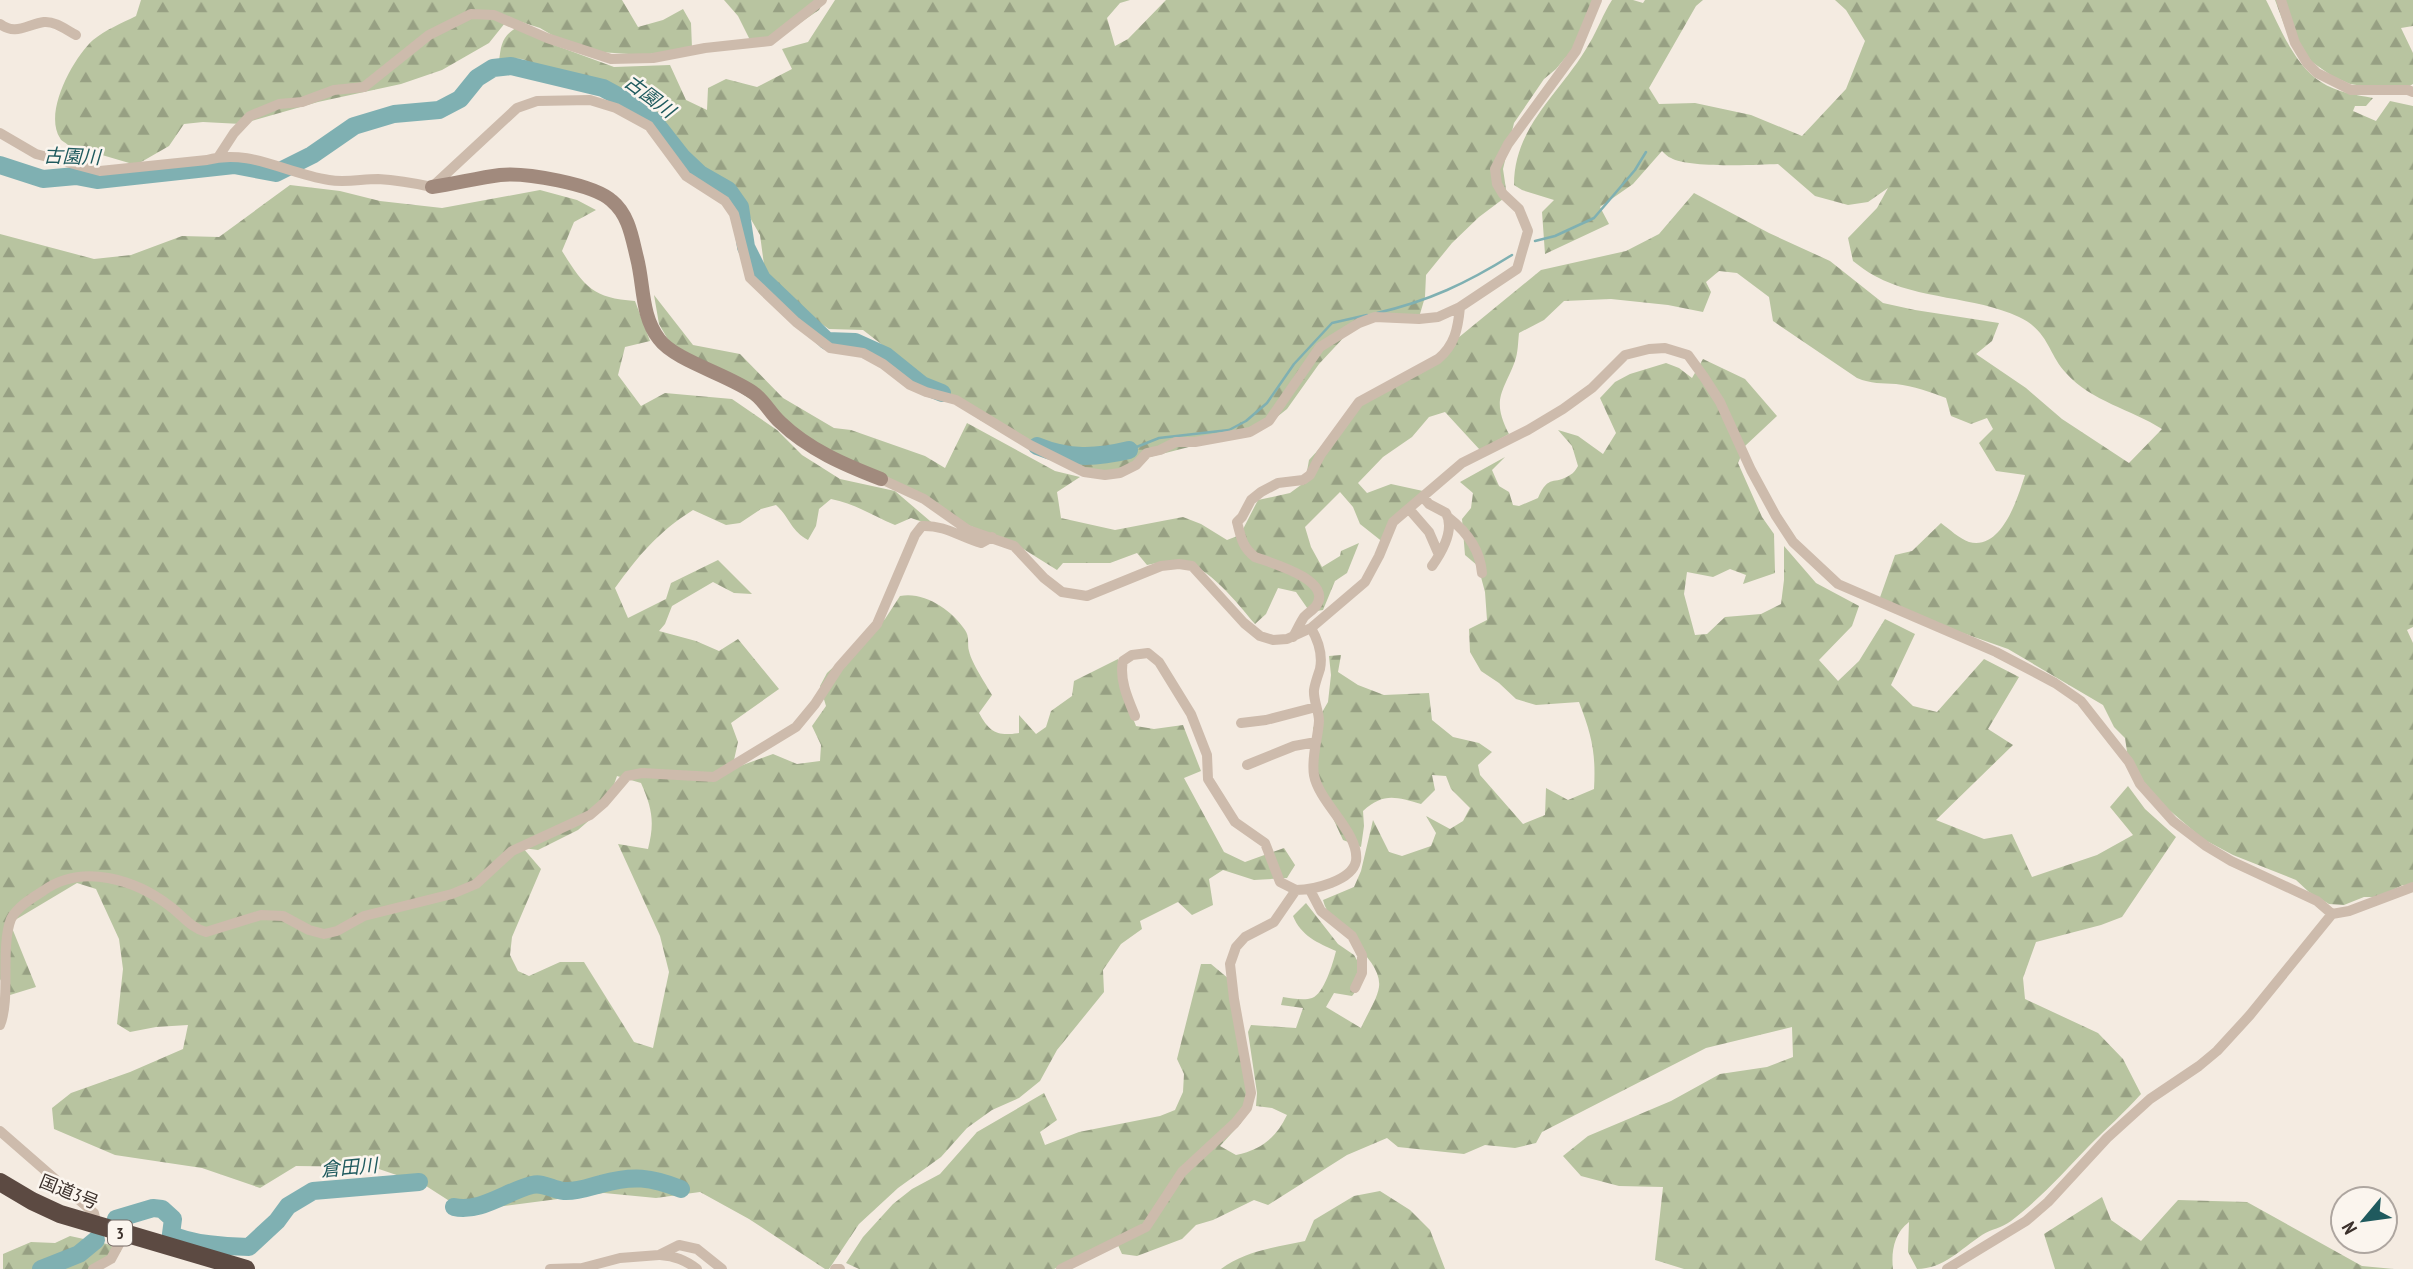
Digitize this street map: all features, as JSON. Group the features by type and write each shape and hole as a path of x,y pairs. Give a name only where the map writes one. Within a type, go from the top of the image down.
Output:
{"highway":[{"name":"国道3号","path":"0,1182 60,1214 246,1269"}],"street":[{"path":"219,156 234,133 250,116 279,104 302,102 334,90 364,87 429,35 471,15 494,15 547,38 611,59 653,58 705,48 770,41 822,0"},
{"path":"432,187 517,108 537,101 590,100 616,108 649,126 687,176 725,201 734,214 750,278 796,322 830,348 863,353 883,364 910,385 956,400 1030,445 1084,472 1105,475 1120,473 1136,466 1147,453 1176,442 1195,442 1250,432 1269,421 1320,347 1359,323 1375,317 1438,317 1460,307 1517,269 1528,232 1520,209 1503,194 1497,184 1495,169 1508,144 1576,51 1597,0"},
{"path":"2281,0 2295,43 2317,73 2351,90 2413,92"},
{"path":"0,24 12,30 45,22 56,24 76,35"},
{"path":"0,133 36,154 100,171 219,156 240,156 331,181 377,179 432,187 501,174 528,176 594,190 613,201 628,222 638,259 648,318 663,344 669,350 728,377 756,395 781,423 810,446 839,463 923,499 968,530 1014,546 1044,578 1062,592 1087,596 1161,566 1192,566 1244,623 1260,636 1273,640 1287,639 1311,628 1365,582 1380,556 1393,522 1462,464 1563,409 1592,388 1625,355 1665,348 1688,355 1720,402 1751,470 1793,542 1838,584 1996,652 2055,682 2081,701 2129,762 2140,784 2173,821 2231,861 2317,901 2332,914"},
{"path":"1293,636 1319,600 1317,586 1310,579 1247,551 1237,522 1251,500 1261,492 1278,483 1303,480 1310,475 1321,454 1359,402 1438,359 1449,350 1458,328 1460,307"},
{"path":"1423,497 1429,504 1446,513 1472,542 1480,559 1482,573"},
{"path":"1409,509 1429,532 1439,555"},
{"path":"1432,566 1447,536 1449,518"},
{"path":"0,1025 10,920 17,911 52,884 87,875 106,876 148,893 206,932 261,915 283,916 309,930 324,934 337,931 363,916 452,894 476,884 512,851 590,815 627,776 642,773 714,777 796,727 839,667 877,624 915,535 922,526 938,525 963,538 981,543 992,537"},
{"path":"1135,716 1126,696 1121,668 1123,661 1132,654 1148,653 1159,662 1191,715 1207,755 1208,779 1235,822 1265,843 1280,882 1296,890 1324,886 1352,870 1356,860 1343,825 1321,796 1315,783 1313,771 1319,719 1314,690 1321,665 1319,642 1311,628"},
{"path":"1241,723 1316,707"},
{"path":"1247,765 1294,746 1316,742"},
{"path":"1947,1269 2026,1221 2150,1099 2217,1051 2250,1015 2332,914 2349,911 2413,887"},
{"path":"1061,1269 1146,1227 1182,1172 1235,1123 1247,1108 1251,1093 1230,964 1236,947 1245,937 1273,922 1296,890"},
{"path":"1310,890 1321,911 1352,936 1362,955 1362,973 1355,988"},
{"path":"0,1131 94,1213 97,1226"},
{"path":"93,1269 111,1259 124,1234"},
{"path":"659,1255 679,1245 697,1249 722,1269"},
{"path":"550,1269 582,1268 620,1258 659,1255 685,1260 697,1269"},
{"path":"835,1269 841,1269"}],"green space":[{"path":"141,0 622,0 638,27 663,20 683,9 691,23 692,48 643,55 600,52 569,45 540,28 509,18 489,43 442,70 401,84 318,102 241,124 184,124 169,146 136,165 68,145 60,138 55,114 63,86 85,48 103,33 136,16"},
{"path":"724,0 824,0 819,10 778,38 750,40 738,16"},
{"path":"835,0 1130,0 1120,3 1107,18 1115,46 1128,39 1166,0 1598,0 1591,27 1556,69 1544,79 1514,123 1503,169 1507,196 1479,217 1452,243 1426,275 1425,297 1420,314 1372,320 1347,334 1319,364 1287,409 1263,428 1146,458 1126,470 1105,473 1054,460 980,420 863,330 829,329 798,308 765,272 760,235 741,202 689,168 645,116 619,99 522,59 509,58 499,62 503,41 517,27 549,43 614,67 670,65 686,100 707,110 708,88 726,79 757,87 792,69 782,49 808,42"},
{"path":"1612,0 1643,3 1645,0 1703,0 1696,6 1649,88 1659,104 1695,103 1751,115 1802,136 1846,89 1865,41 1846,10 1835,0 2266,0 2295,56 2311,75 2346,93 2373,98 2366,106 2355,106 2353,111 2376,121 2390,101 2413,106 2413,627 2407,630 2413,643 2413,887 2403,885 2378,897 2364,897 2344,905 2329,904 2296,880 2233,855 2203,839 2161,803 2128,758 2125,738 2114,727 2103,705 2008,649 1878,603 1895,555 1912,551 1941,523 1969,542 1981,543 1991,538 2007,520 2025,475 1996,471 1979,443 1993,429 1987,418 1971,424 1951,416 1946,398 1909,386 1857,378 1773,321 1769,297 1737,273 1719,271 1706,282 1711,292 1703,312 1611,299 1564,301 1544,320 1519,333 1516,358 1500,404 1509,434 1480,450 1445,412 1429,417 1412,437 1383,457 1358,483 1367,493 1391,484 1423,491 1384,543 1360,524 1353,507 1340,492 1305,527 1311,547 1322,567 1340,556 1341,551 1359,543 1347,573 1335,581 1323,610 1310,612 1296,592 1278,588 1266,614 1255,624 1212,578 1191,564 1180,561 1147,565 1137,553 1110,563 1063,563 1057,570 1017,545 968,525 828,454 670,343 659,324 654,295 693,345 740,354 783,398 834,428 851,430 925,456 945,468 967,423 1055,471 1080,477 1057,492 1061,518 1115,530 1183,517 1201,524 1227,540 1240,535 1258,500 1290,493 1305,482 1309,460 1360,404 1436,356 1541,270 1626,251 1659,234 1694,193 1769,233 1830,261 1883,303 1999,323 1992,341 1976,354 2026,388 2062,419 2129,463 2162,429 2076,383 2060,366 2036,329 2019,317 1984,305 1892,284 1853,261 1848,238 1877,208 1888,188 1868,202 1848,205 1815,196 1778,164 1692,163 1670,158 1662,151 1633,184 1600,207 1609,224 1545,254 1542,212 1554,200 1514,185 1516,164 1531,127 1578,61"},
{"path":"2275,0 2413,0 2413,26 2401,28 2413,53 2413,84 2406,88 2389,90 2350,84 2332,76 2312,62 2285,27"},
{"path":"290,185 340,191 380,201 442,208 540,190 577,200 596,210 574,222 562,251 591,288 609,297 635,301 650,341 625,347 618,375 641,406 665,393 732,399 777,430 802,455 840,479 895,491 937,527 911,518 895,525 831,499 819,509 816,526 808,540 776,505 761,509 740,523 726,525 693,510 659,536 632,565 615,588 628,618 666,599 671,583 718,560 752,594 734,593 713,582 672,606 659,631 696,641 719,651 738,639 779,689 731,723 738,742 734,760 740,766 773,754 797,764 820,761 821,745 812,726 826,706 820,686 827,673 885,619 900,596 918,596 945,609 967,633 971,656 992,695 979,713 995,732 1019,733 1019,715 1036,734 1046,727 1051,711 1072,696 1074,681 1118,659 1120,685 1136,726 1154,729 1183,725 1201,771 1184,778 1224,852 1245,862 1284,848 1295,865 1287,878 1254,880 1223,870 1209,879 1213,905 1192,915 1178,902 1140,921 1142,929 1121,944 1103,970 1104,992 1057,1050 1040,1081 1019,1098 992,1110 967,1128 941,1157 898,1188 859,1224 829,1269 700,1192 656,1198 604,1193 465,1211 423,1184 373,1167 296,1166 260,1188 202,1168 115,1155 54,1129 52,1108 71,1093 183,1049 188,1025 130,1032 117,1024 123,969 119,939 96,889 77,883 10,923 36,987 10,995 0,979 0,234 94,259 131,255 182,236 219,237","holes":["617,776 641,783 651,815 648,849 618,844 660,936 669,972 653,1048 634,1042 584,962 560,962 529,976 518,971 510,955 512,937 541,869 523,848 538,850 578,830 607,805"]},
{"path":"1703,359 1745,379 1777,416 1745,446 1738,463 1762,517 1774,534 1775,573 1743,584 1746,575 1730,569 1713,577 1687,572 1684,594 1695,635 1707,634 1725,617 1761,614 1781,604 1784,546 1816,583 1859,606 1852,626 1819,660 1838,681 1859,661 1885,619 1915,634 1891,685 1913,706 1937,712 1984,659 2019,677 1988,729 2013,745 1936,820 1984,839 2012,834 2032,877 2097,855 2133,835 2110,807 2128,786 2145,809 2176,837 2122,917 2036,942 2023,978 2025,999 2098,1033 2123,1059 2141,1094 2135,1101 2022,1213 1982,1235 1943,1262 1926,1268 1917,1269 1908,1252 1909,1222 1895,1243 1893,1269 1684,1269 1655,1260 1663,1187 1619,1186 1581,1176 1563,1156 1588,1136 1671,1101 1720,1074 1767,1067 1793,1057 1792,1027 1706,1048 1542,1132 1536,1143 1515,1148 1485,1145 1464,1154 1398,1147 1387,1138 1347,1155 1268,1205 1254,1200 1213,1220 1196,1225 1182,1239 1137,1256 1122,1254 1117,1243 1054,1269 859,1269 846,1263 863,1237 893,1204 912,1189 940,1174 977,1132 1044,1093 1057,1120 1040,1132 1045,1145 1079,1132 1160,1116 1175,1110 1183,1092 1184,1074 1177,1059 1201,964 1211,964 1229,979 1247,1076 1246,1101 1241,1123 1220,1146 1236,1155 1253,1150 1273,1136 1287,1115 1272,1108 1256,1106 1257,1093 1248,1032 1251,1025 1296,1028 1303,1008 1281,1005 1283,997 1305,999 1316,995 1327,978 1336,951 1305,934 1293,916 1306,903 1338,944 1354,955 1361,967 1360,986 1352,996 1334,993 1326,1007 1361,1028 1378,992 1378,976 1365,954 1335,922 1323,900 1354,887 1361,871 1373,820 1389,852 1402,856 1431,846 1436,833 1426,816 1450,829 1463,821 1470,808 1451,789 1446,776 1432,775 1435,790 1421,804 1397,798 1377,801 1363,811 1361,847 1343,840 1314,769 1313,728 1328,702 1331,675 1329,656 1341,655 1338,672 1358,685 1384,695 1429,693 1432,720 1453,737 1479,743 1492,752 1478,765 1480,775 1523,824 1545,815 1546,788 1568,800 1594,789 1592,745 1579,702 1536,705 1516,699 1481,671 1470,652 1469,629 1487,620 1485,592 1478,566 1465,555 1462,519 1471,508 1473,493 1460,482 1505,457 1492,470 1499,486 1509,492 1513,505 1519,506 1538,498 1545,485 1570,475 1578,466 1572,446 1558,430 1578,436 1603,454 1616,433 1600,398 1615,382 1630,374 1666,363 1679,368 1692,378"},
{"path":"1380,1191 1410,1210 1430,1230 1445,1269 1221,1269 1251,1254 1305,1241 1314,1220 1354,1196"},
{"path":"2102,1197 2111,1220 2141,1241 2178,1200 2247,1202 2329,1248 2329,1255 2342,1255 2362,1266 2394,1269 2055,1269 2044,1234"},
{"path":"70,1236 107,1244 121,1251 100,1269 3,1269 3,1254 31,1242 55,1243"}],"waterway":[{"name":"古園川","path":"0,165 43,179 76,176 97,180 234,165 276,173 312,155 354,126 394,114 439,110 460,99 477,78 493,68 511,66 603,88 653,120 682,157 700,174 728,190 740,207 746,247 762,279 827,341 855,342 886,356 922,385 942,393"},
{"path":"1535,241 1555,236 1594,218 1635,170 1646,152"},
{"path":"1377,313 1447,290 1512,255"},
{"path":"1129,450 1159,438 1229,430 1246,421 1267,403 1294,364 1332,323 1367,315"},
{"name":"古園川","path":"1037,446 1082,456 1129,450"},
{"name":"倉田川","path":"454,1207 474,1207 536,1184 569,1191 623,1179 642,1179 681,1189"},
{"name":"倉田川","path":"116,1219 153,1208 162,1209 173,1219 171,1234 209,1244 249,1247 277,1221 288,1206 313,1191 419,1182"},
{"name":"倉田川","path":"41,1269 79,1254 96,1240"}]}
